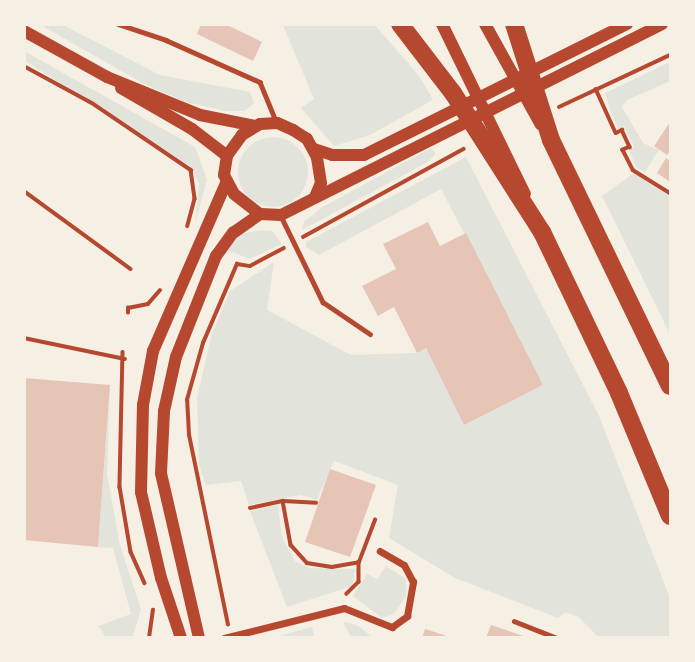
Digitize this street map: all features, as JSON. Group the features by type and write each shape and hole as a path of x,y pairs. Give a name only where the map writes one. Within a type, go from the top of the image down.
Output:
{"highway":[{"path":"400,24 511,172 620,393 670,516"},
{"path":"514,24 551,140 669,381"}],"main road":[{"path":"442,24 511,172"},
{"path":"485,24 507,70 551,140"},
{"path":"314,149 349,156 387,146 627,24"},
{"path":"226,183 242,204 260,214 281,215 662,24"},
{"path":"24,31 107,77 200,115 255,126 277,123 300,133 314,149 321,183 315,197"},
{"path":"107,77 139,102 192,129 227,156"},
{"path":"181,638 161,578 141,492 143,405 153,351 226,183 227,156 236,140 255,126"},
{"path":"199,638 161,473 164,411 176,357 216,256 233,233 260,214"}],"street":[{"path":"227,637 344,608 392,627 407,616 414,582 404,565 380,551"}],"lane":[{"path":"118,24 166,40 260,82 277,123"},
{"path":"281,215 323,302 370,334"},
{"path":"514,621 556,638"}],"path":[{"path":"559,107 670,55"},
{"path":"24,66 92,103 191,170 195,199 187,234"},
{"path":"596,89 616,133 622,130 630,147 623,150 633,170 670,193"},
{"path":"227,637 189,435 187,400 203,344 237,264 250,266 464,149"},
{"path":"24,191 131,270"},
{"path":"128,313 128,308 141,307 154,298 167,278"},
{"path":"24,338 126,359"},
{"path":"283,501 291,545 307,564 332,567 359,562"},
{"path":"250,508 283,501 316,503"},
{"path":"337,597 355,589 359,562 374,520"}],"shaded area":[{"path":"41,25 63,25 160,75 250,92 254,103 245,111 225,111 186,102 142,83"},
{"path":"283,25 375,25 420,77 433,100 370,135 334,146 301,108 314,99"},
{"path":"24,51 195,147 207,179 195,224 199,184 190,166 25,61"},
{"path":"670,62 670,81 627,100 622,107 643,143 659,150 645,172 636,167 629,150 634,147 624,126 619,129 612,116 605,93"},
{"path":"273,137 298,147 308,172 298,197 273,207 248,197 238,172 248,147"},
{"path":"431,148 436,154 426,163 302,230 304,222 324,206"},
{"path":"466,157 599,416 670,598 670,637 598,637 579,617 565,612 558,618 455,578 389,538 398,485 334,461 317,500 301,495 249,505 241,481 206,485 199,465 197,398 212,333 230,291 274,262 267,310 351,355 417,353 426,348 464,425 543,385 441,189 319,255 306,247 306,242"},
{"path":"634,173 670,197 670,334 602,196"},
{"path":"272,231 282,244 250,259 227,250 241,234"},
{"path":"110,391 107,474 120,545 141,609 133,637 106,637 98,626 131,614 113,548 98,547"},
{"path":"278,505 282,537 295,561 309,568 355,569 352,586 287,607 250,511"},
{"path":"386,566 406,579 406,596 394,614 382,618 353,596 367,574 377,579"},
{"path":"343,622 357,625 372,637 351,637"},
{"path":"312,627 314,637 275,637"}],"building":[{"path":"201,24 225,24 262,42 253,61 197,34"},
{"path":"670,122 670,151 667,155 654,146"},
{"path":"666,158 670,161 670,182 657,173"},
{"path":"428,222 440,246 466,233 543,385 464,425 426,348 417,353 394,307 378,316 362,286 396,269 383,244"},
{"path":"24,378 110,385 98,547 24,540"},
{"path":"330,469 376,485 350,557 305,542"},
{"path":"491,625 526,637 526,638 486,638"},
{"path":"425,629 450,637 450,638 422,638"}]}
